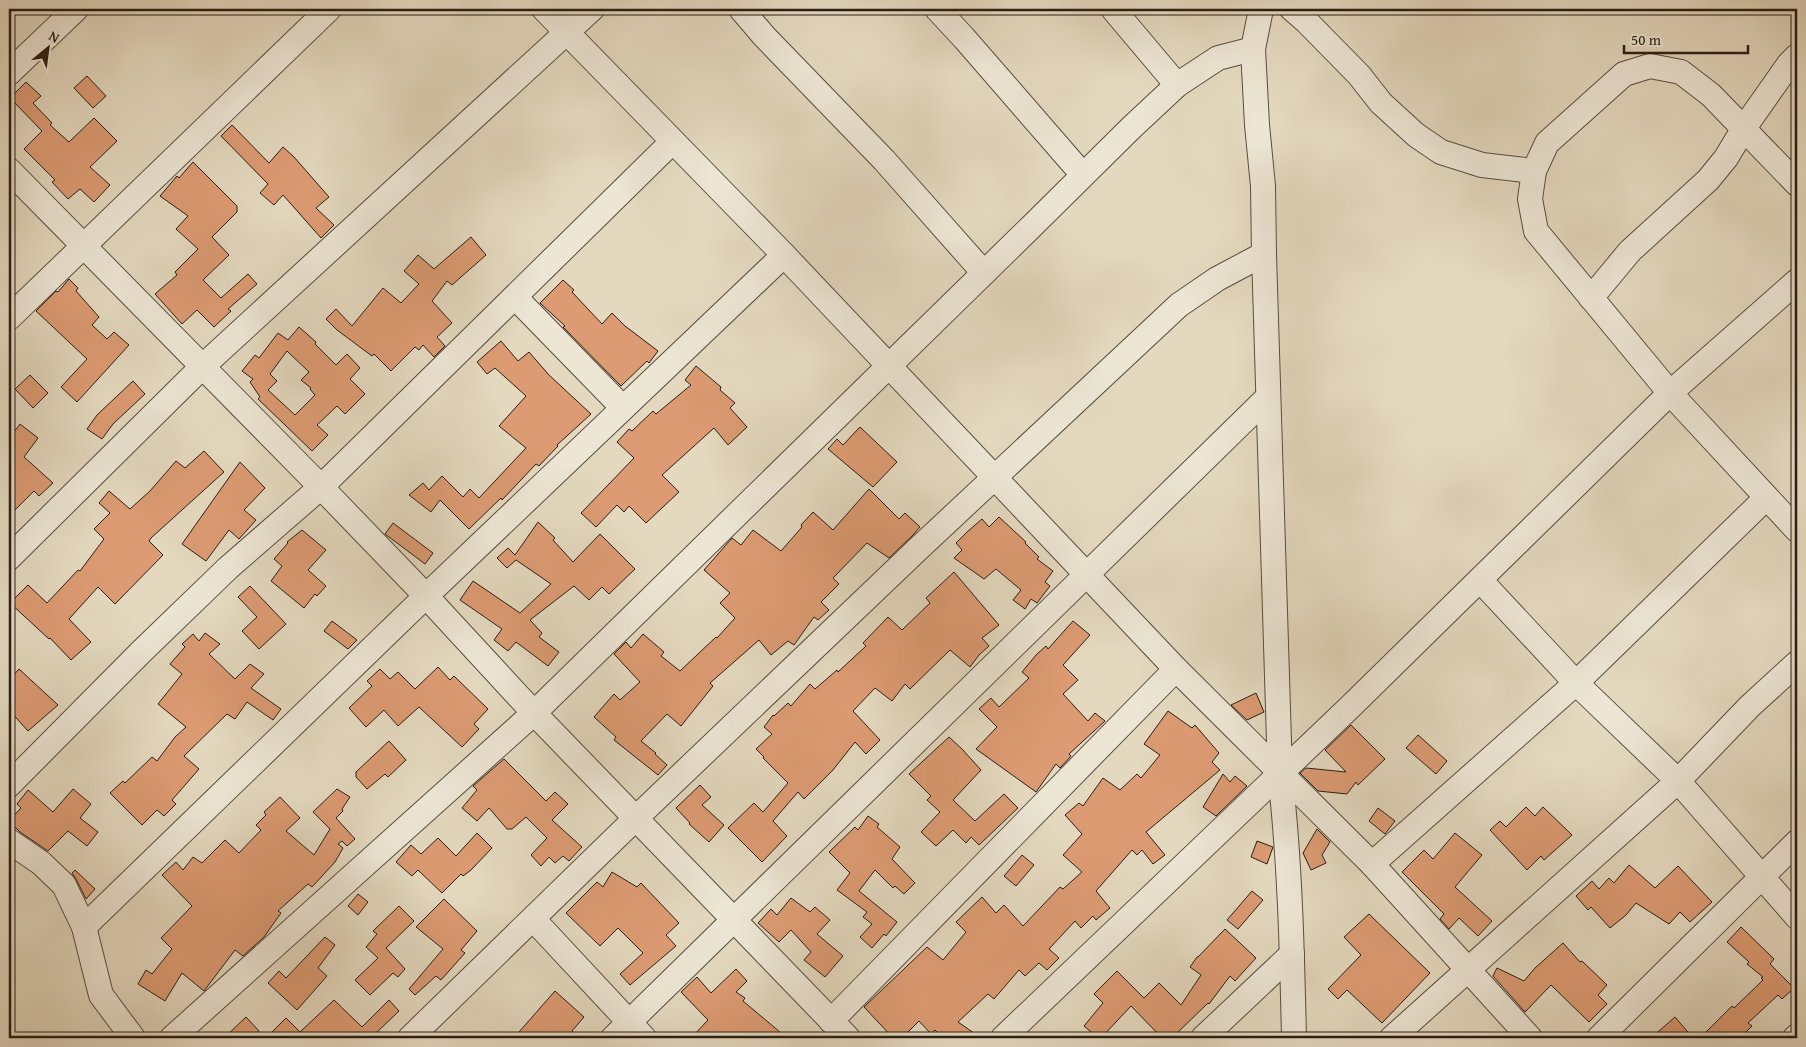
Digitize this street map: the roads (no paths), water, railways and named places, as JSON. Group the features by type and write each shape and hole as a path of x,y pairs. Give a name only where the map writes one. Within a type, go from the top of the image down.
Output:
{"street":[{"path":"9,73 76,9"},
{"path":"9,318 328,9"},
{"path":"544,9 672,142 784,254 1176,669 1372,864 1530,1038"},
{"path":"9,558 202,366 592,9"},
{"path":"741,9 764,36 884,160 984,273"},
{"path":"937,9 1083,176"},
{"path":"1113,9 1177,85"},
{"path":"1260,9 1253,49 1257,125 1263,186 1280,774 1284,808 1292,954 1294,1038"},
{"path":"1292,9 1359,75 1381,103 1416,135 1441,152 1482,165 1534,171"},
{"path":"172,1038 534,713 1177,85 1218,58 1253,49"},
{"path":"1591,298 1630,251 1708,180 1726,158 1744,128 1789,64 1797,56"},
{"path":"1797,184 1711,95 1681,72 1650,66 1624,74 1547,143 1534,171 1530,199 1536,231 1670,393 1797,530"},
{"path":"9,785 161,632 228,568 321,487 672,142"},
{"path":"9,170 321,487 426,596 534,713 848,1038"},
{"path":"84,927 426,596 784,254"},
{"path":"410,1038 636,818 994,477 1179,304 1218,279 1264,254"},
{"path":"1003,1038 1280,774 1670,393 1797,281"},
{"path":"514,297 623,408"},
{"path":"533,919 628,1033 734,920 1268,397"},
{"path":"1372,864 1576,683 1766,498"},
{"path":"1480,580 1576,683 1678,781 1797,918"},
{"path":"1392,1038 1678,781 1750,706 1797,664"},
{"path":"832,1021 1176,669"},
{"path":"9,841 41,863 64,886 84,927 101,995 133,1038"},
{"path":"1599,1038 1797,842"},
{"path":"1203,1038 1292,954"}]}
